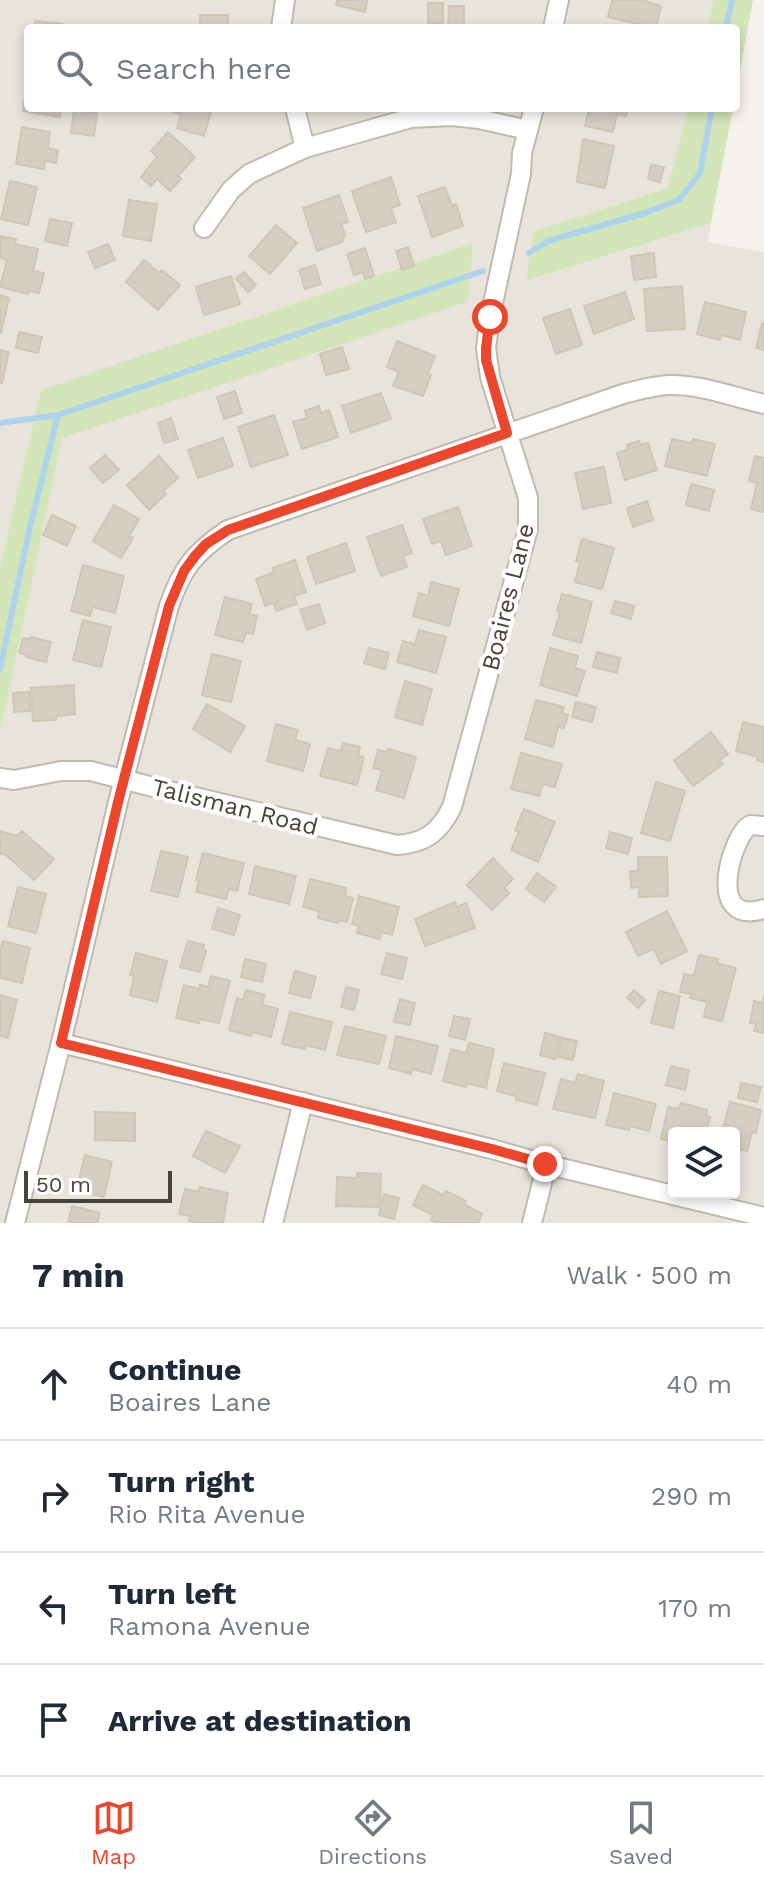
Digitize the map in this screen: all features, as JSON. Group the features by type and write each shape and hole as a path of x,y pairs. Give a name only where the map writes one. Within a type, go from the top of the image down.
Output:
{"street":[{"path":"282,24 285,0"},
{"path":"554,24 559,0"},
{"path":"296,112 305,148"},
{"name":"Boaires Lane","path":"423,840 440,827 452,807 528,529 528,498 490,377 486,348 521,174 522,153 533,112"},
{"path":"204,228 231,190 249,174 305,148 411,118 452,116 528,130"},
{"path":"15,1223 124,779 175,588 195,556 206,544 228,530 272,513 645,388 690,386 764,404"},
{"name":"Talisman Road","path":"0,778 14,780 61,771 91,771 381,842 397,845 423,840"},
{"path":"764,826 752,825 742,831 727,882 734,907 743,912 764,909"},
{"path":"61,1043 764,1217"},
{"path":"273,1223 303,1102"},
{"path":"532,1223 545,1164"}],"shaded area":[{"path":"0,0 714,0 708,24 24,24 24,112 687,112 668,188 534,231 527,281 711,223 708,242 764,252 764,1223 0,1223 0,733 61,438 468,302 41,390 0,567"}],"green space":[{"path":"714,0 753,0 740,70 740,24 708,24"},
{"path":"687,112 732,112 711,223 526,281 534,231 668,188"},
{"path":"473,243 468,302 62,438 0,733 0,567 41,390"}],"building":[{"path":"337,0 367,0 365,12 336,5"},
{"path":"612,0 642,0 661,6 657,24 639,24 608,17"},
{"path":"428,3 443,3 443,23 428,23"},
{"path":"449,6 464,6 464,24 448,24"},
{"path":"200,15 228,15 228,24 200,24"},
{"path":"35,21 63,24 35,24"},
{"path":"29,112 61,112 60,117"},
{"path":"74,112 97,113 94,136 71,133"},
{"path":"173,112 211,112 204,136 177,128 181,114"},
{"path":"588,112 627,112 626,116 617,114 613,132 585,126"},
{"path":"22,127 50,132 48,148 58,150 56,163 45,161 44,169 16,164"},
{"path":"168,132 195,157 178,176 181,179 170,191 157,179 151,186 141,177 157,157 151,151"},
{"path":"583,139 614,146 605,188 577,182"},
{"path":"651,165 664,167 660,182 648,179"},
{"path":"391,177 400,205 391,208 396,222 366,232 352,191"},
{"path":"10,181 37,187 28,225 1,219"},
{"path":"445,187 452,206 456,204 463,226 432,237 418,196"},
{"path":"339,195 348,222 341,224 345,234 342,242 317,251 303,208"},
{"path":"129,200 157,204 151,241 123,236"},
{"path":"50,219 72,223 67,246 45,241"},
{"path":"276,225 297,243 270,274 249,256"},
{"path":"0,236 16,239 15,244 38,249 33,271 44,273 39,293 28,291 28,294 0,287 7,260 0,258"},
{"path":"108,244 115,260 95,268 88,252"},
{"path":"408,247 414,266 402,270 396,251"},
{"path":"365,248 374,276 365,279 363,272 354,275 347,254"},
{"path":"654,253 656,277 634,280 631,256"},
{"path":"144,260 180,285 158,310 126,282"},
{"path":"315,265 321,284 305,289 299,270"},
{"path":"244,272 256,285 248,292 236,279"},
{"path":"231,276 240,304 204,315 196,287"},
{"path":"682,286 685,329 647,331 644,289"},
{"path":"625,292 634,319 594,334 584,306"},
{"path":"0,295 9,298 1,333 0,332"},
{"path":"705,302 746,312 740,340 721,335 720,340 697,334"},
{"path":"570,309 582,345 556,354 543,318"},
{"path":"764,324 764,350 756,348"},
{"path":"19,332 42,337 38,353 16,348"},
{"path":"397,341 435,356 423,396 393,386 399,372 387,367"},
{"path":"342,347 349,369 326,375 320,354"},
{"path":"0,350 9,352 2,383 0,382"},
{"path":"235,391 242,413 224,419 217,397"},
{"path":"381,393 391,419 351,433 342,406"},
{"path":"319,406 321,413 329,410 338,437 302,449 293,422 307,418 305,411"},
{"path":"274,415 288,455 251,467 238,427"},
{"path":"171,418 178,439 164,443 158,423"},
{"path":"223,438 233,466 198,478 188,450"},
{"path":"672,439 691,443 693,439 715,444 707,476 665,466"},
{"path":"639,441 641,445 648,443 657,470 625,480 617,453"},
{"path":"105,455 119,470 103,483 90,468"},
{"path":"159,456 178,478 149,510 127,485"},
{"path":"755,456 764,458 764,512 751,509 757,483 749,481"},
{"path":"604,467 611,503 583,509 575,473"},
{"path":"691,484 714,490 709,511 686,505"},
{"path":"647,501 653,520 633,527 627,508"},
{"path":"114,505 139,519 129,536 133,538 121,558 93,541"},
{"path":"458,507 472,546 446,555 441,541 432,544 423,519"},
{"path":"52,515 76,526 67,546 43,535"},
{"path":"402,525 412,553 403,556 407,567 381,576 367,537"},
{"path":"582,539 614,548 602,589 575,582"},
{"path":"346,543 355,571 316,584 307,557"},
{"path":"295,560 306,592 294,596 297,604 276,611 274,603 265,606 256,579 274,572 273,568"},
{"path":"83,565 124,576 115,613 93,607 90,616 71,611"},
{"path":"431,582 459,589 449,626 413,616 419,593 428,596"},
{"path":"562,594 592,602 581,643 553,635"},
{"path":"225,597 252,604 249,614 257,616 253,634 246,633 243,642 215,635"},
{"path":"615,601 634,606 631,619 611,613"},
{"path":"319,604 325,623 307,630 300,610"},
{"path":"83,620 111,627 101,667 73,660"},
{"path":"419,630 446,637 436,673 397,662 403,641 415,644"},
{"path":"23,638 51,642 46,662 19,653"},
{"path":"369,648 389,653 385,669 364,663"},
{"path":"550,648 578,656 575,668 585,671 577,696 540,685"},
{"path":"597,652 620,658 617,673 593,667"},
{"path":"212,654 241,661 231,702 202,695"},
{"path":"405,681 432,689 422,725 395,717"},
{"path":"74,685 75,714 56,716 56,720 33,721 31,688"},
{"path":"29,692 30,711 14,712 13,693"},
{"path":"536,700 564,707 562,713 568,715 564,728 558,727 553,747 525,739"},
{"path":"576,702 596,707 592,722 572,717"},
{"path":"207,704 245,726 230,752 193,729"},
{"path":"743,722 764,727 764,762 757,760 758,757 736,751"},
{"path":"276,724 298,730 295,740 310,744 303,771 267,761"},
{"path":"711,732 728,754 720,760 723,764 693,786 674,761"},
{"path":"343,743 360,747 358,756 364,757 357,785 320,776 328,748 341,751"},
{"path":"388,749 416,757 404,798 376,790 382,770 373,768 378,750 387,752"},
{"path":"521,753 562,764 555,787 543,784 539,796 511,789"},
{"path":"656,782 685,791 670,841 641,833"},
{"path":"524,809 555,822 538,862 511,850"},
{"path":"0,831 17,836 22,831 54,859 34,880 6,855 0,855"},
{"path":"610,832 632,838 628,854 606,848"},
{"path":"161,851 188,857 178,897 151,891"},
{"path":"203,853 244,863 237,891 229,889 226,899 196,892"},
{"path":"638,857 667,857 668,896 639,897 639,887 631,888 630,871 638,871"},
{"path":"493,858 513,879 504,888 509,893 492,910 467,885"},
{"path":"255,866 296,876 289,904 249,894"},
{"path":"537,873 556,887 544,902 526,889"},
{"path":"310,879 346,888 345,896 353,898 347,922 318,918 319,911 303,907"},
{"path":"18,887 46,894 36,933 8,926"},
{"path":"359,896 399,907 392,935 381,932 380,939 357,933 359,926 352,924"},
{"path":"455,902 457,907 466,903 475,928 425,946 415,919"},
{"path":"218,908 240,915 234,935 212,929"},
{"path":"667,911 687,951 661,964 654,949 638,956 626,932"},
{"path":"3,941 30,948 22,983 0,978"},
{"path":"188,941 204,945 203,950 206,951 200,972 180,967"},
{"path":"136,953 167,961 157,1002 130,995 134,976 130,975"},
{"path":"387,953 407,958 402,979 381,974"},
{"path":"699,955 718,959 717,963 736,968 722,1021 704,1017 707,1002 680,992 684,974 694,976"},
{"path":"245,959 266,964 262,982 241,977"},
{"path":"295,971 316,977 310,998 289,993"},
{"path":"211,976 230,981 219,1023 176,1018 184,985 199,989 200,985 208,987"},
{"path":"346,987 359,990 354,1010 341,1007"},
{"path":"246,990 265,995 262,1005 278,1009 271,1037 229,1030 237,998 243,1000"},
{"path":"634,990 645,1000 638,1008 627,998"},
{"path":"659,991 680,996 673,1028 651,1023"},
{"path":"0,995 17,1000 8,1038 0,1036"},
{"path":"764,996 764,1033 754,1031 756,1024 750,1023 754,1001 763,1003"},
{"path":"400,999 415,1003 410,1025 394,1022"},
{"path":"290,1012 332,1022 325,1050 282,1044"},
{"path":"454,1016 470,1019 465,1040 449,1036"},
{"path":"345,1026 386,1036 379,1064 337,1055"},
{"path":"545,1033 560,1037 555,1059 540,1055"},
{"path":"396,1036 438,1046 431,1074 412,1069 411,1074 389,1068"},
{"path":"562,1038 577,1041 573,1060 558,1057"},
{"path":"469,1043 494,1049 486,1088 443,1081 451,1049 466,1053"},
{"path":"504,1063 545,1073 537,1105 497,1091"},
{"path":"671,1066 689,1070 685,1090 666,1085"},
{"path":"578,1074 604,1081 595,1118 553,1109 561,1079 575,1083"},
{"path":"741,1083 761,1087 757,1102 738,1098"},
{"path":"614,1093 656,1104 649,1131 606,1125"},
{"path":"730,1102 761,1110 756,1133 752,1132 747,1151 740,1149 740,1127 724,1127"},
{"path":"681,1103 707,1110 706,1116 710,1117 708,1127 668,1127 668,1141 661,1139 668,1107 679,1109"},
{"path":"95,1112 135,1113 135,1141 95,1140"},
{"path":"206,1131 240,1146 225,1173 193,1156"},
{"path":"85,1155 112,1162 104,1197 76,1191"},
{"path":"357,1173 381,1174 380,1207 336,1206 337,1177 357,1178"},
{"path":"423,1185 466,1201 465,1205 482,1214 478,1223 436,1223 431,1220 433,1215 413,1205"},
{"path":"200,1187 228,1193 223,1223 196,1223 189,1221 190,1216 179,1214 185,1189 199,1192"},
{"path":"384,1194 399,1198 394,1219 379,1215"},
{"path":"72,1206 100,1213 97,1223 68,1223"}],"waterway":[{"path":"727,24 732,0"},
{"path":"529,253 548,241 679,200 700,173 711,112"},
{"path":"0,669 58,415 483,271"},
{"path":"0,423 58,415"}],"route":[{"path":"490,317 486,360 507,433 228,530 206,544 184,571 169,606 119,798 61,1043 545,1164"}]}
